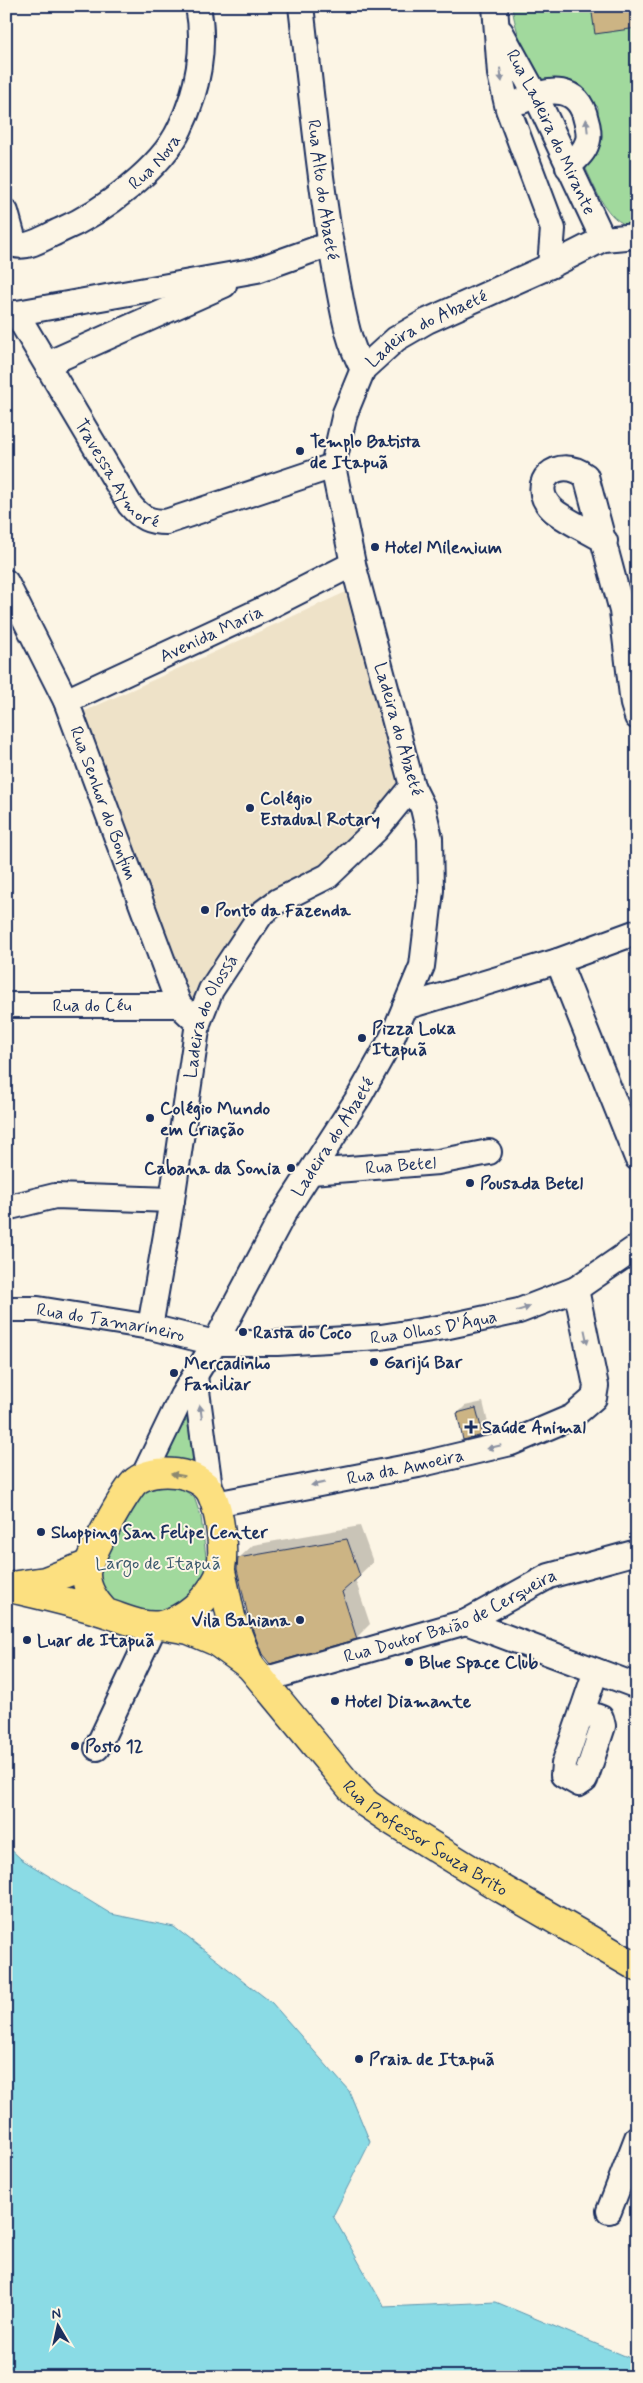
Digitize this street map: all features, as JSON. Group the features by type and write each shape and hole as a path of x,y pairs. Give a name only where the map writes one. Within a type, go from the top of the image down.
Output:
{"main road":[{"path":"6,1587 106,1613 133,1622 158,1625 184,1616 199,1604 214,1585 221,1571 221,1539 213,1499 206,1486 197,1479 180,1474 162,1473 143,1477 130,1487 87,1565 87,1582 97,1604 106,1613"},
{"path":"6,1587 44,1581 87,1565"},
{"name":"Rua Professor Souza Brito","path":"221,1571 231,1617 256,1673"},
{"name":"Rua Professor Souza Brito","path":"158,1625 189,1630 215,1641 256,1673 350,1787 367,1804 490,1882 637,1967"}],"street":[{"name":"Rua Nova","path":"9,227 20,246 30,244 83,221 154,165 180,129 195,86 201,51 198,6"},
{"name":"Rua Alto do Abaeté","path":"301,6 330,244 348,335 353,352 363,370"},
{"name":"Rua Ladeira do Mirante","path":"497,17 603,239"},
{"name":"Rua Ladeira do Mirante","path":"497,17 500,74 508,109 549,214 554,242 550,266"},
{"path":"508,109 535,94 561,92 572,94 580,101 585,110 588,142 583,151 568,167"},
{"name":"Ladeira do Abaeté","path":"143,1477 182,1396 215,1343 284,1214 392,1038 422,966 431,890 430,838 423,808 412,786 353,564 333,466 346,413 363,370 396,339 427,321 550,266 603,239 637,236"},
{"path":"48,364 257,270 330,244"},
{"path":"11,314 257,270"},
{"name":"Travessa Aymoré","path":"11,314 48,364 130,505 140,516 150,522 166,522 333,466"},
{"path":"605,541 622,611 633,704 637,717"},
{"name":"Avenida Maria","path":"66,701 266,608 353,564"},
{"name":"Rua Senhor do Bonfim","path":"6,582 66,701 179,1005 198,1023"},
{"name":"Ladeira do Olossá","path":"150,1327 172,1200 198,1023 211,990 262,913 278,901 328,876 376,830 412,786"},
{"path":"405,1007 558,962 637,933"},
{"path":"558,962 637,1158"},
{"name":"Rua do Céu","path":"6,1005 179,1005"},
{"name":"Rua Betel","path":"311,1172 438,1162 489,1152"},
{"path":"6,1208 55,1196 172,1200"},
{"name":"Rua Olhos D'Água","path":"215,1343 277,1343 381,1337 444,1327 519,1311 576,1290 637,1247"},
{"name":"Rua da Amoeira","path":"213,1499 418,1465 510,1443 572,1418 594,1398 596,1386 576,1290"},
{"name":"Rua do Tamarineiro","path":"6,1309 38,1309 150,1327 215,1343"},
{"path":"195,1376 213,1499"},
{"name":"Rua Doutor Baião de Cerqueira","path":"256,1673 466,1622 549,1576 637,1552"},
{"path":"466,1622 637,1686"},
{"path":"97,1748 158,1625"},
{"path":"582,1711 596,1670"},
{"path":"609,2211 637,2138"}],"shaded area":[{"name":"Colégio Estadual Rotary","path":"359,586 412,786 376,830 269,908 199,997 179,1005 72,717"}],"green space":[{"path":"512,6 637,6 637,226 627,225 618,221 611,214 599,197 586,169 598,143 598,107 578,87 554,87 546,83 538,75 531,65 520,40"},
{"path":"188,1406 195,1473 153,1466"},
{"name":"Largo de Itapuã","path":"163,1486 182,1489 194,1497 201,1517 208,1573 178,1611 149,1614 118,1605 99,1586 97,1575 125,1518 145,1492"}],"water":[{"path":"6,1845 21,1859 111,1914 174,1927 272,2003 349,2091 370,2142 333,2216 384,2307 496,2302 637,2361 637,2377 6,2377"}],"building":[{"path":"591,6 637,6 637,28 595,34"},
{"name":"Saúde Animal","path":"476,1408 483,1435 463,1440 457,1413"},
{"name":"Vila Bahiana","path":"347,1539 360,1576 342,1592 357,1639 270,1664 262,1654 249,1620 237,1569 238,1558"}],"place":[{"name":"Templo Batista de Itapuã","path":"300,451"},
{"name":"Hotel Milenium","path":"375,547"},
{"name":"Colégio Estadual Rotary","path":"250,808"},
{"name":"Ponto da Fazenda","path":"205,910"},
{"name":"Pizza Loka Itapuã","path":"362,1038"},
{"name":"Colégio Mundo em Criação","path":"150,1118"},
{"name":"Cabana da Sonia","path":"291,1168"},
{"name":"Pousada Betel","path":"470,1183"},
{"name":"Rasta do Coco","path":"243,1332"},
{"name":"Garijú Bar","path":"374,1362"},
{"name":"Mercadinho Familiar","path":"174,1373"},
{"name":"Saúde Animal","path":"471,1427"},
{"name":"Shopping San Felipe Center","path":"41,1532"},
{"name":"Vila Bahiana","path":"300,1620"},
{"name":"Luar de Itapuã","path":"27,1640"},
{"name":"Blue Space Club","path":"409,1662"},
{"name":"Hotel Diamante","path":"335,1701"},
{"name":"Posto 12","path":"75,1746"},
{"name":"Praia de Itapuã","path":"359,2059"}]}
